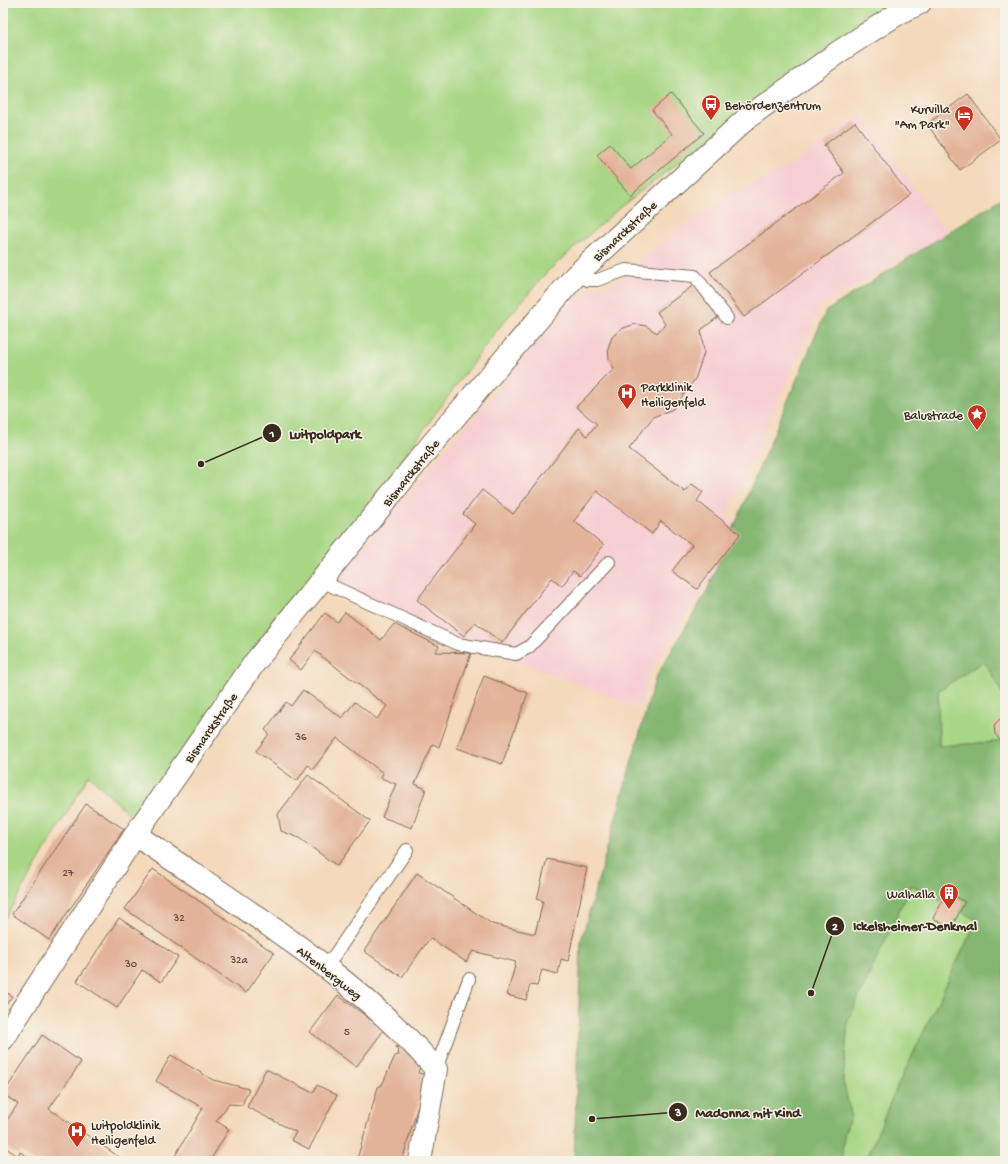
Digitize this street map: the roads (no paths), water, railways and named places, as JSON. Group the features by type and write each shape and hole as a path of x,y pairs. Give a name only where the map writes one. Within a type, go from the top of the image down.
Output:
{"street":[{"name":"Bismarckstraße","path":"3,1039 136,835 255,662 431,446 576,275 747,118 840,51 899,13 920,3"},
{"name":"Altenbergweg","path":"136,835 327,966 410,1039 436,1069"},
{"path":"420,1161 436,1069"}],"lane":[{"path":"576,275 588,280 597,280 626,270 695,276 727,318"},
{"path":"321,581 458,644 516,654 529,647 609,562"},
{"path":"327,966 407,850"},
{"path":"436,1069 469,979"}],"place":[{"name":"Behördenzentrum","path":"711,121"},
{"name":"Kurvilla \"Am Park\"","path":"964,132"},
{"name":"Parkklinik Heiligenfeld","path":"627,410"},
{"name":"Balustrade","path":"977,431"},
{"name":"Luitpoldpark","path":"201,464"},
{"name":"Walhalla","path":"949,910"},
{"name":"Ickelsheimer-Denkmal","path":"811,993"},
{"name":"Madonna mit Kind","path":"592,1119"},
{"name":"Luitpoldklinik Heiligenfeld","path":"77,1148"}]}
